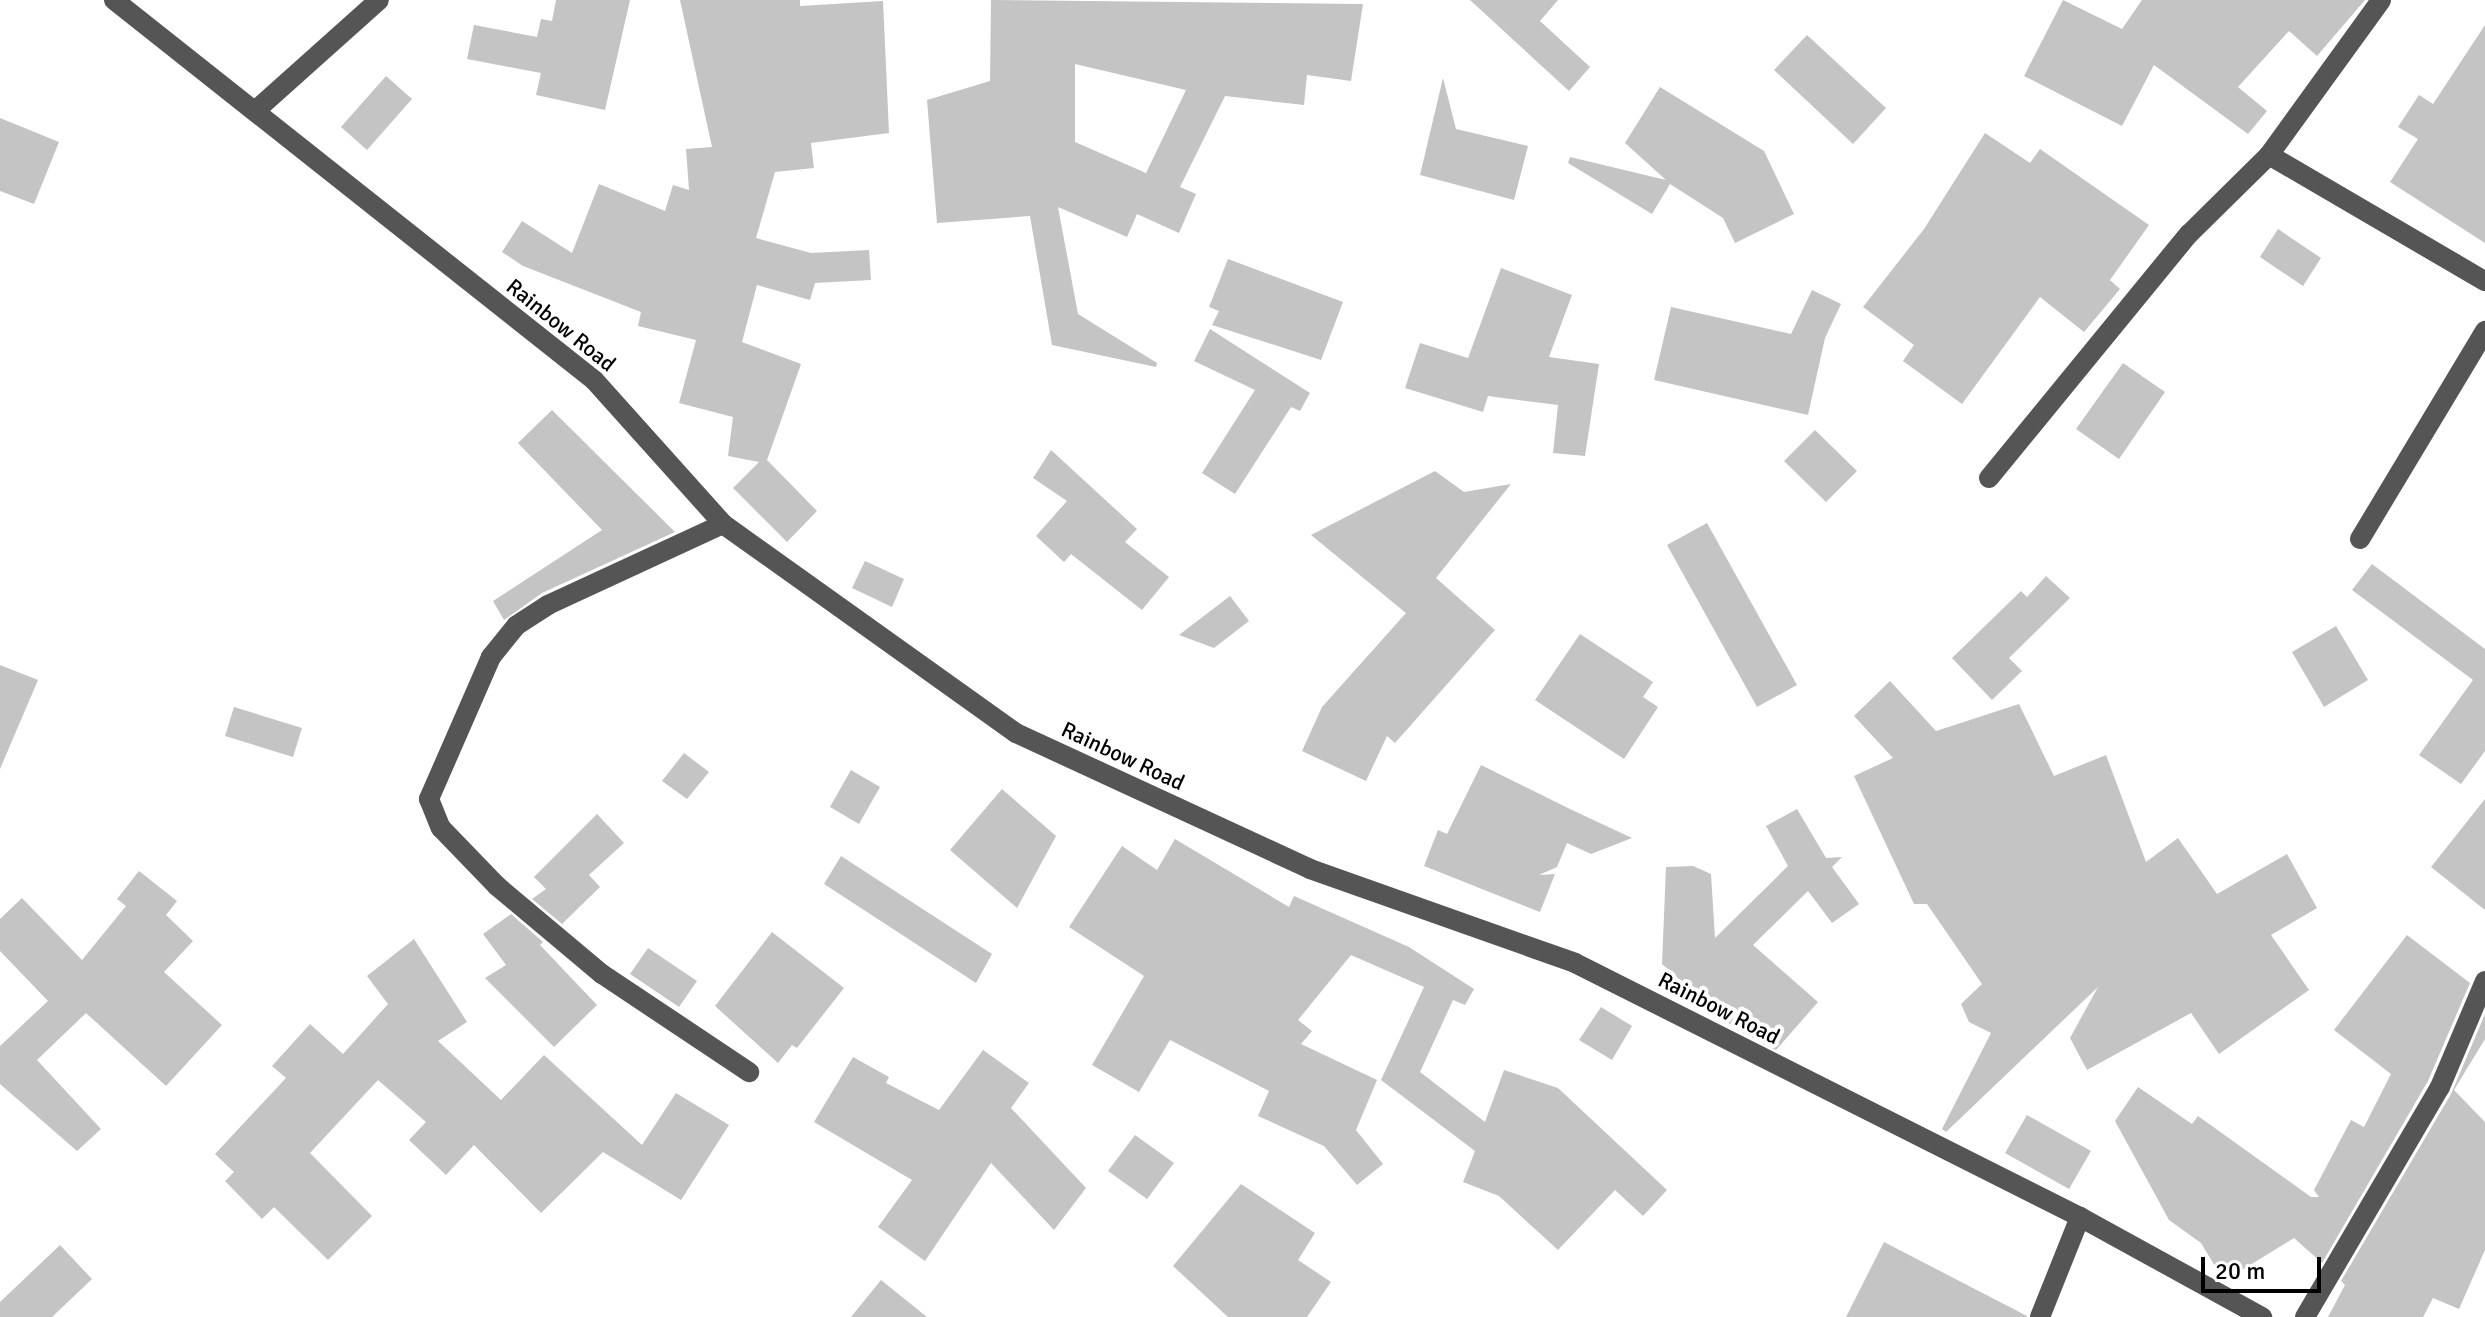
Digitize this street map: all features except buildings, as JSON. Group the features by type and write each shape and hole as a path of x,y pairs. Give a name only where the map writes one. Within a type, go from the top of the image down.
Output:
{"street":[{"name":"Rainbow Road","path":"114,0 594,380 723,524 1016,733 1310,869 1575,963 2080,1217 2262,1317"},
{"path":"255,111 379,0"},
{"path":"1989,478 2189,234 2269,155 2381,0"},
{"path":"2269,155 2485,281"},
{"path":"2360,539 2485,331"},
{"path":"723,524 548,605 516,626 491,657 429,799 441,828 497,886 602,974 749,1072"},
{"path":"2305,1317 2440,1087 2485,981"},
{"path":"2040,1317 2080,1217"}]}
